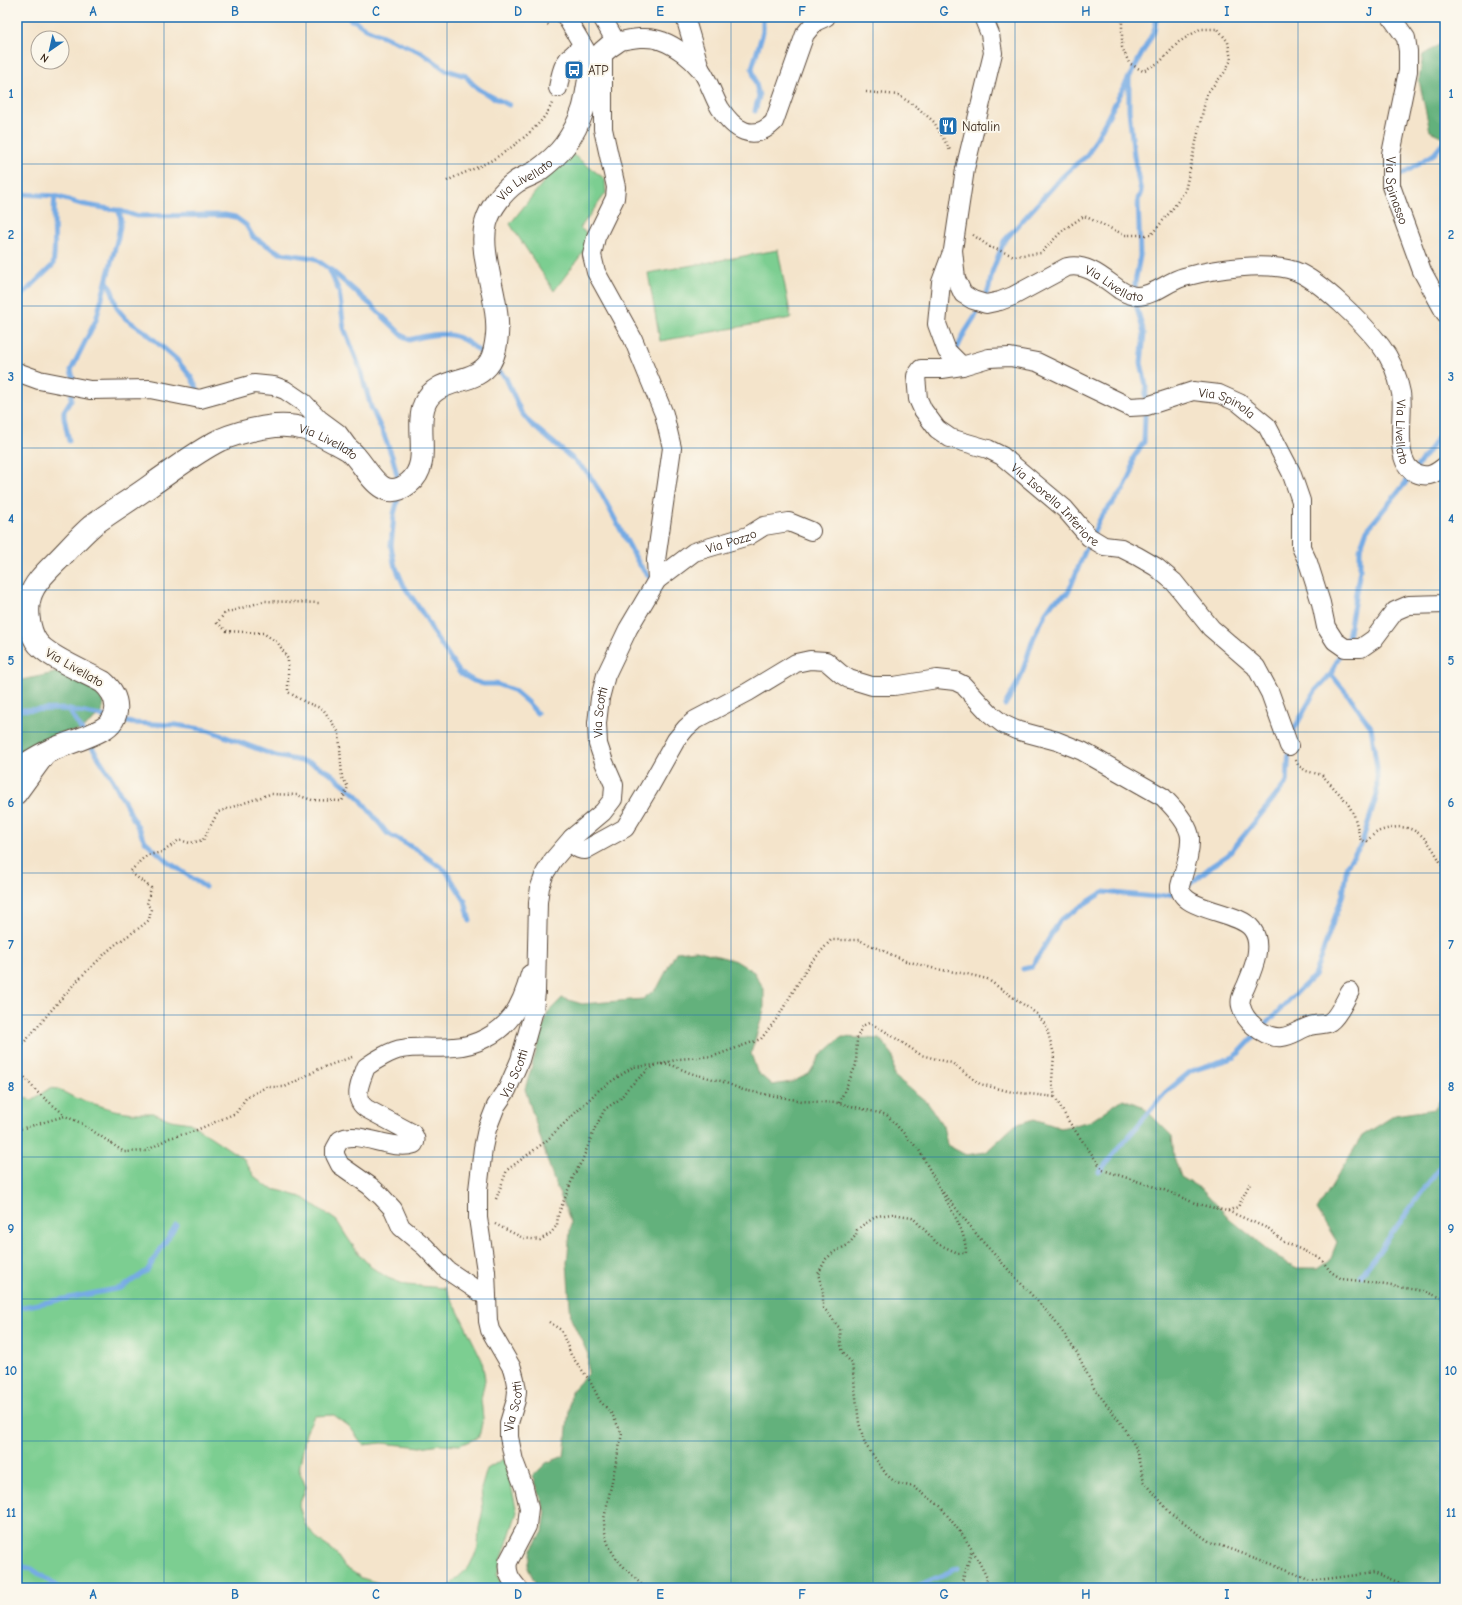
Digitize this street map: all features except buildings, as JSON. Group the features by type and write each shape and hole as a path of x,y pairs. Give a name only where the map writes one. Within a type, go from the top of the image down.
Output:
{"main road":[{"name":"Via Livellato","path":"17,769 49,751 102,730 113,719 116,711 117,705 111,689 103,682 43,650 36,641 31,630 28,610 30,597 36,584 91,527 186,460 223,439 260,428 288,426 312,430 350,451 376,484 383,488 390,490 399,488 409,483 416,475 421,463 421,419 426,400 437,388 477,374 490,363 496,346 498,320 484,242 486,221 498,199 514,183 535,172 555,157 567,142 583,110 599,51"}],"street":[{"path":"566,17 599,51"},
{"path":"602,17 599,51 603,129 616,187 615,198 596,237 592,255 596,272 632,339 664,414 672,448 656,560 657,580"},
{"path":"684,17 701,70 721,109 738,127 747,133 756,134 763,131 774,122 805,34 815,22 826,17"},
{"name":"Via Livellato","path":"983,17 990,34 993,54 964,169 953,250 956,279 960,289 967,297 986,304 1000,301 1013,296 1067,267 1072,266 1081,266 1092,270 1125,293 1134,296 1146,295 1179,278 1197,273 1230,268 1255,267 1274,267 1294,271 1323,288 1364,327 1382,347 1390,360 1397,374 1402,395 1401,442 1402,457 1406,466 1414,473 1429,476 1445,466"},
{"name":"Via Spinasso","path":"1391,17 1406,38 1408,51 1408,71 1391,154 1391,186 1422,271 1445,313"},
{"path":"558,88 561,68 570,56 599,51 646,38 661,40 686,55 701,70"},
{"path":"953,250 941,282 937,324 947,351 962,366"},
{"name":"Via Spinola","path":"962,366 989,358 1010,357 1037,362 1130,407 1147,406 1193,391 1219,394 1239,404 1266,426 1292,472 1301,501 1300,547 1308,562 1321,603 1326,627 1335,641 1346,648 1361,648 1374,639 1395,610 1409,605 1445,604"},
{"name":"Via Isorella Inferiore","path":"962,366 942,369 921,369 916,376 918,400 923,410 937,429 950,438 988,449 1002,456 1066,509 1089,536 1104,546 1121,548 1137,556 1156,567 1174,582 1211,628 1256,667 1270,693 1289,746"},
{"path":"17,372 39,380 90,390 150,390 200,399 254,384 274,386 285,390 304,403 319,419 338,433 350,451"},
{"name":"Via Pozzo","path":"657,580 694,552 748,536 764,526 789,522 811,531"},
{"name":"Via Scotti","path":"518,1588 512,1581 507,1568 508,1562 527,1526 529,1508 524,1487 514,1460 509,1437 509,1423 516,1400 517,1391 512,1368 490,1330 486,1271 478,1218 478,1190 483,1148 492,1116 520,1060 531,1025 536,992 538,902 540,888 545,873 552,860 572,838 603,812 613,799 614,785 598,744 596,723 600,698 606,675 628,629 657,580"},
{"path":"572,838 575,846 585,850 625,828 676,740 686,728 695,720 748,692 796,662 810,660 826,661 849,679 872,686 894,686 929,680 955,681 963,685 989,713 1003,724 1016,730 1057,741 1082,751 1163,796 1171,805 1185,825 1190,836 1189,848 1180,886 1182,895 1194,903 1245,922 1253,931 1257,940 1256,955 1241,997 1241,1006 1246,1018 1257,1029 1268,1035 1281,1037 1306,1027 1329,1023 1350,991"},
{"path":"17,795 49,751"},
{"path":"488,1297 447,1270 425,1247 401,1226 393,1209 381,1196 340,1164 335,1155 335,1149 340,1140 349,1136 402,1146 414,1144 416,1141 415,1137 408,1130 367,1109 358,1100 358,1092 366,1067 400,1049 460,1047 478,1042 490,1035 506,1023 519,1005 524,995 537,953"}],"path":[{"path":"957,222 990,247 1014,256 1041,253 1063,230 1084,216 1125,235 1151,235 1171,211 1185,190 1207,93 1224,73 1231,60 1228,42 1218,30 1200,28 1179,42 1160,62 1143,71 1129,63 1122,47 1122,17"},
{"path":"447,181 491,160 513,145 538,124 550,109 558,88"},
{"path":"866,92 898,95 917,107 934,122 955,159 964,169"},
{"path":"17,1050 65,994 89,969 116,944 132,934 149,920 151,910 147,904 151,888 130,872 141,860 148,855 163,852 179,840 190,843 202,840 218,812 270,794 297,795 312,800 342,801 348,787 342,778 339,733 323,709 305,702 288,692 288,659 278,643 263,633 227,631 217,623 225,613 265,600 320,603"},
{"path":"1289,746 1298,765 1306,771 1322,775 1347,802 1354,815 1361,841 1367,841 1376,832 1401,826 1417,831 1433,847 1445,871"},
{"path":"478,1218 493,1208 507,1170 545,1142 600,1090 632,1067 658,1064 680,1059 714,1056 761,1039 778,1017 808,966 831,940 859,940 906,961 936,969 987,979 1037,1014 1046,1026 1054,1054 1052,1080 1055,1097 1069,1122 1103,1170 1164,1190 1197,1204 1227,1211 1269,1229 1284,1242 1320,1258 1331,1272 1342,1280 1361,1281 1423,1291 1445,1299"},
{"path":"839,1103 856,1065 858,1032 862,1026 868,1024 880,1028 921,1055 952,1063 980,1084 1012,1092 1055,1097"},
{"path":"17,1068 38,1092 65,1116 81,1123 124,1152 146,1152 169,1138 192,1132 236,1113 246,1098 266,1087 285,1087 319,1069 354,1056"},
{"path":"478,1218 492,1222 523,1238 540,1240 551,1233 557,1225 558,1215 574,1175 582,1162 605,1110 620,1099 628,1088 648,1070 658,1064 672,1066 743,1090 802,1101 839,1103 888,1115 919,1150 955,1216 966,1242 966,1253 958,1253 938,1244 912,1217 892,1214 876,1216 857,1230 856,1235 848,1245 834,1252 826,1259 818,1274 823,1291 823,1308 829,1312 834,1323 840,1328 840,1345 844,1355 852,1363 859,1423 864,1444 886,1474 896,1483 914,1487 940,1506 964,1536 972,1550 987,1578 986,1588"},
{"path":"17,1130 65,1116"},
{"path":"1227,1211 1238,1207 1250,1183"},
{"path":"939,1187 999,1260 1052,1317 1077,1353 1094,1388 1120,1422 1135,1446 1144,1481 1172,1515 1210,1542 1286,1569 1310,1581 1373,1574 1410,1588"},
{"path":"549,1322 561,1330 566,1346 573,1358 590,1381 600,1401 612,1414 622,1434 604,1519 604,1533 615,1558 645,1588"},
{"path":"960,1588 972,1550"}],"green space":[{"path":"1445,41 1445,138 1430,131 1419,80 1423,55"},
{"path":"568,151 605,179 606,193 580,228 590,236 587,247 554,291 510,224"},
{"path":"778,250 791,318 660,341 648,273"},
{"path":"64,671 81,680 96,693 104,703 102,713 79,731 59,733 17,755 17,681"},
{"path":"696,950 736,961 754,972 764,989 764,1010 751,1053 757,1072 772,1085 792,1082 809,1074 820,1056 842,1037 880,1039 893,1055 894,1076 927,1102 943,1126 947,1145 966,1155 986,1152 1015,1125 1034,1119 1061,1128 1091,1121 1123,1099 1142,1106 1172,1136 1174,1157 1181,1177 1203,1190 1230,1219 1278,1258 1297,1268 1318,1268 1330,1260 1337,1242 1317,1210 1362,1136 1395,1115 1435,1109 1445,1091 1445,1588 538,1588 528,1568 532,1549 543,1532 546,1512 533,1476 546,1463 564,1456 571,1392 588,1373 588,1354 571,1319 567,1263 571,1222 553,1178 525,1089 548,1012 562,998 582,1004 643,999 658,987 676,952"},
{"path":"50,1088 58,1089 75,1098 114,1110 132,1113 153,1113 171,1120 190,1123 244,1159 254,1176 269,1188 304,1198 337,1221 358,1253 371,1267 388,1278 406,1285 445,1288 482,1360 485,1380 481,1399 483,1418 479,1437 460,1445 440,1444 421,1447 382,1443 363,1445 350,1427 334,1415 314,1416 306,1432 299,1470 306,1487 299,1506 305,1524 318,1540 334,1551 345,1567 362,1578 381,1584 405,1588 17,1588 17,1096 32,1100"},
{"path":"505,1458 517,1512 497,1574 505,1588 447,1588 469,1567 478,1548 479,1528 483,1509 481,1489 487,1469"}],"waterway":[{"path":"348,17 366,29 421,52 446,70 466,76 480,90 509,105"},
{"path":"755,111 759,96 752,68 763,32 763,17"},
{"path":"955,353 989,288 992,272 1004,241 1059,180 1087,156 1154,31 1157,17"},
{"path":"1005,705 1020,679 1033,639 1046,612 1054,601 1068,593 1101,517 1124,489 1132,472 1133,458 1144,442 1146,385 1141,363 1144,333 1136,305 1135,283 1140,256 1138,199 1141,192 1134,156 1129,110 1129,77"},
{"path":"1395,179 1434,154 1445,141"},
{"path":"17,192 21,194 55,196 81,204 121,211 136,216 225,215 235,217 246,225 253,237 280,253 314,258 331,270 409,340 432,335 451,335 468,342 486,358"},
{"path":"17,300 53,265 55,248 55,196"},
{"path":"69,441 64,411 71,400 73,378 71,370 96,320 118,237 121,221 119,210"},
{"path":"330,271 339,291 344,328 360,368 371,407 393,459 399,483"},
{"path":"107,281 112,291 117,308 126,319 144,331 177,360 191,377 198,390"},
{"path":"493,365 506,378 521,412 530,423 588,473 601,493 639,564 651,579"},
{"path":"1291,735 1315,691 1331,674 1348,637 1360,570 1360,549 1367,530 1403,486 1445,428"},
{"path":"399,495 394,514 391,546 394,563 404,586 426,618 434,634 460,673 483,684 496,684 513,690 537,713"},
{"path":"1099,1172 1165,1093 1191,1071 1235,1057 1314,976 1343,894 1347,865 1361,845 1377,795 1377,768 1371,727 1353,701 1331,674"},
{"path":"17,710 63,709 107,717"},
{"path":"69,710 83,732"},
{"path":"119,720 132,723 176,725 208,730 276,756 311,763 329,772 357,795 387,833 417,850 446,871 465,901 470,921"},
{"path":"88,741 113,780 145,841 167,861 205,887"},
{"path":"1185,888 1228,855 1287,782 1289,748"},
{"path":"1023,969 1032,967 1060,920 1103,892 1155,897 1179,893"},
{"path":"1361,1276 1445,1162"},
{"path":"17,1308 121,1288 147,1271 176,1225"},
{"path":"17,1565 32,1569 59,1588"},
{"path":"913,1588 958,1568"}],"place":[{"name":"ATP","path":"574,70"},
{"name":"Natalin","path":"948,126"}]}
